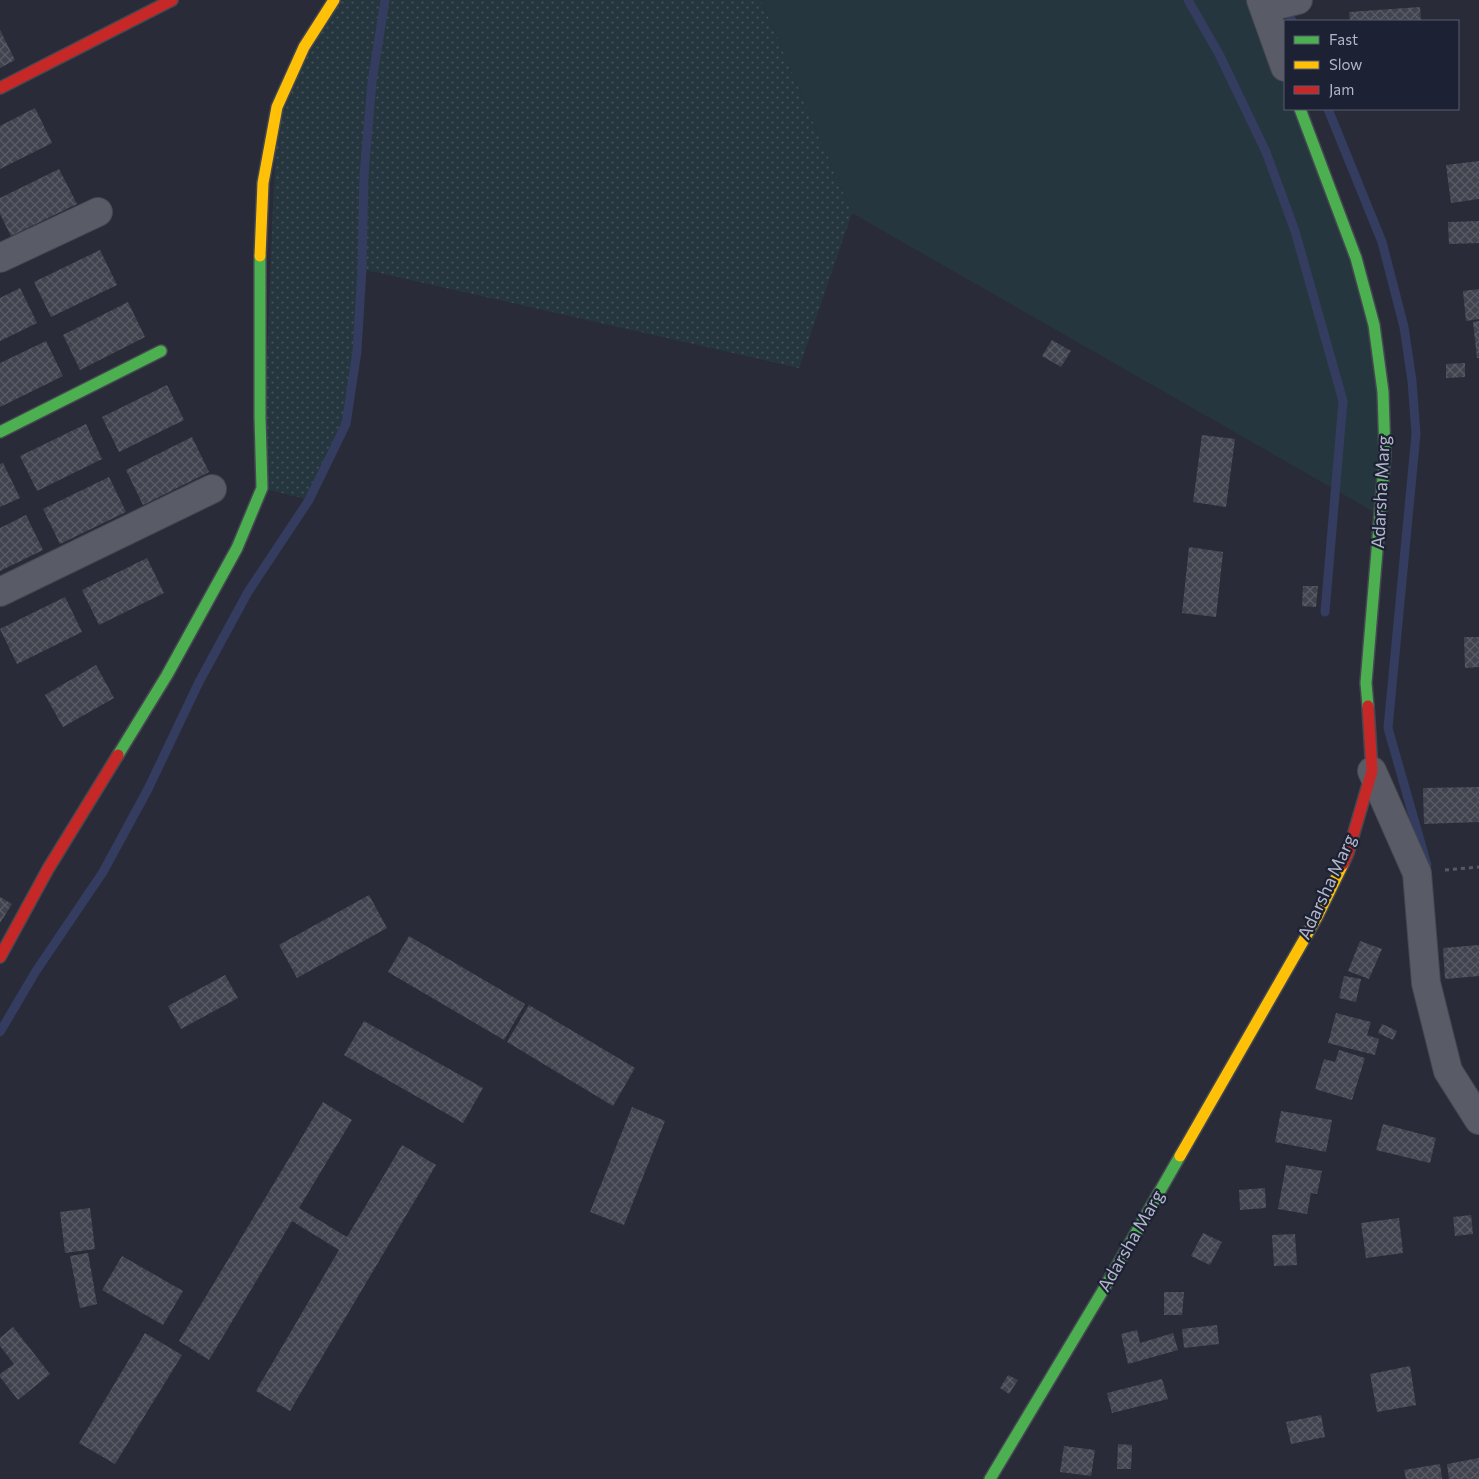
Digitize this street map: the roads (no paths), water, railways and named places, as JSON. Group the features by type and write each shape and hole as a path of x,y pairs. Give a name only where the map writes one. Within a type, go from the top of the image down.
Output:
{"street":[{"path":"0,88 172,0"},
{"path":"0,957 48,869 167,675 238,548 262,488 259,282 263,183 278,107 304,48 334,0"},
{"path":"1284,64 1263,4 1298,0"},
{"name":"Adarsha Marg","path":"990,1479 1102,1292 1317,916 1348,853 1372,771 1366,682 1385,454 1384,392 1374,325 1356,258 1300,110"},
{"path":"0,258 98,212"},
{"path":"0,432 161,351"},
{"path":"0,592 212,489"},
{"path":"1372,771 1417,873 1426,983 1448,1071 1479,1120"}],"waterway":[{"path":"0,1032 36,971 103,872 148,789 199,682 248,592 309,500 346,424 357,351 362,269 364,175 372,82 385,0"},
{"path":"1188,0 1219,54 1266,152 1295,231 1343,401 1325,612"},
{"path":"1290,16 1292,20"},
{"path":"1328,110 1382,242 1404,327 1412,381 1416,434 1388,728 1427,865"}]}
